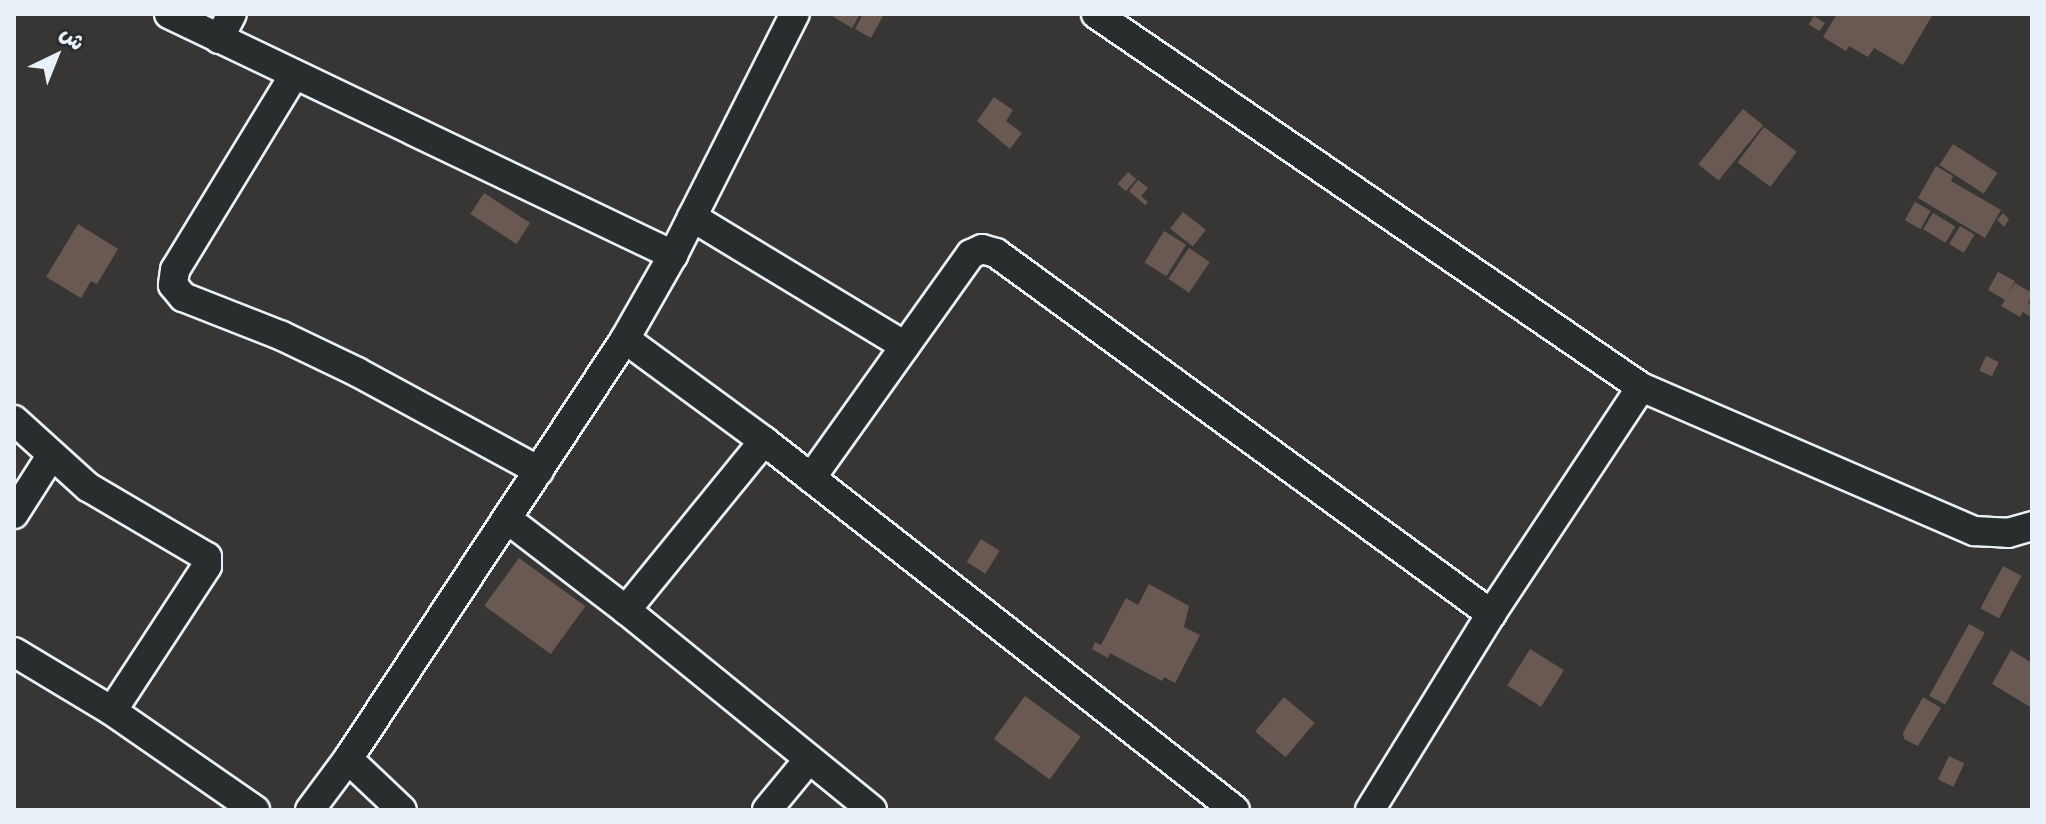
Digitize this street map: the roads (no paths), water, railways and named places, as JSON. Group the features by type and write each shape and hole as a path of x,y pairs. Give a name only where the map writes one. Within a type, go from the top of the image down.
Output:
{"street":[{"path":"169,14 225,26 294,75 673,255"},
{"path":"310,810 348,759 625,339 673,255 795,14"},
{"path":"1096,14 1641,387 1974,531 2008,533 2032,526"},
{"path":"294,75 175,270 173,285 183,297 282,336 357,372 539,471"},
{"path":"692,217 905,346"},
{"path":"811,478 971,254 982,249 996,253 1491,614"},
{"path":"625,339 764,441 1235,810"},
{"path":"1370,810 1491,614 1641,387"},
{"path":"14,420 88,487 207,557 207,566 112,711"},
{"path":"626,610 764,441"},
{"path":"14,514 51,456"},
{"path":"507,519 626,610 872,810"},
{"path":"14,652 112,711 255,810"},
{"path":"348,759 402,810"},
{"path":"767,810 809,759"}]}
